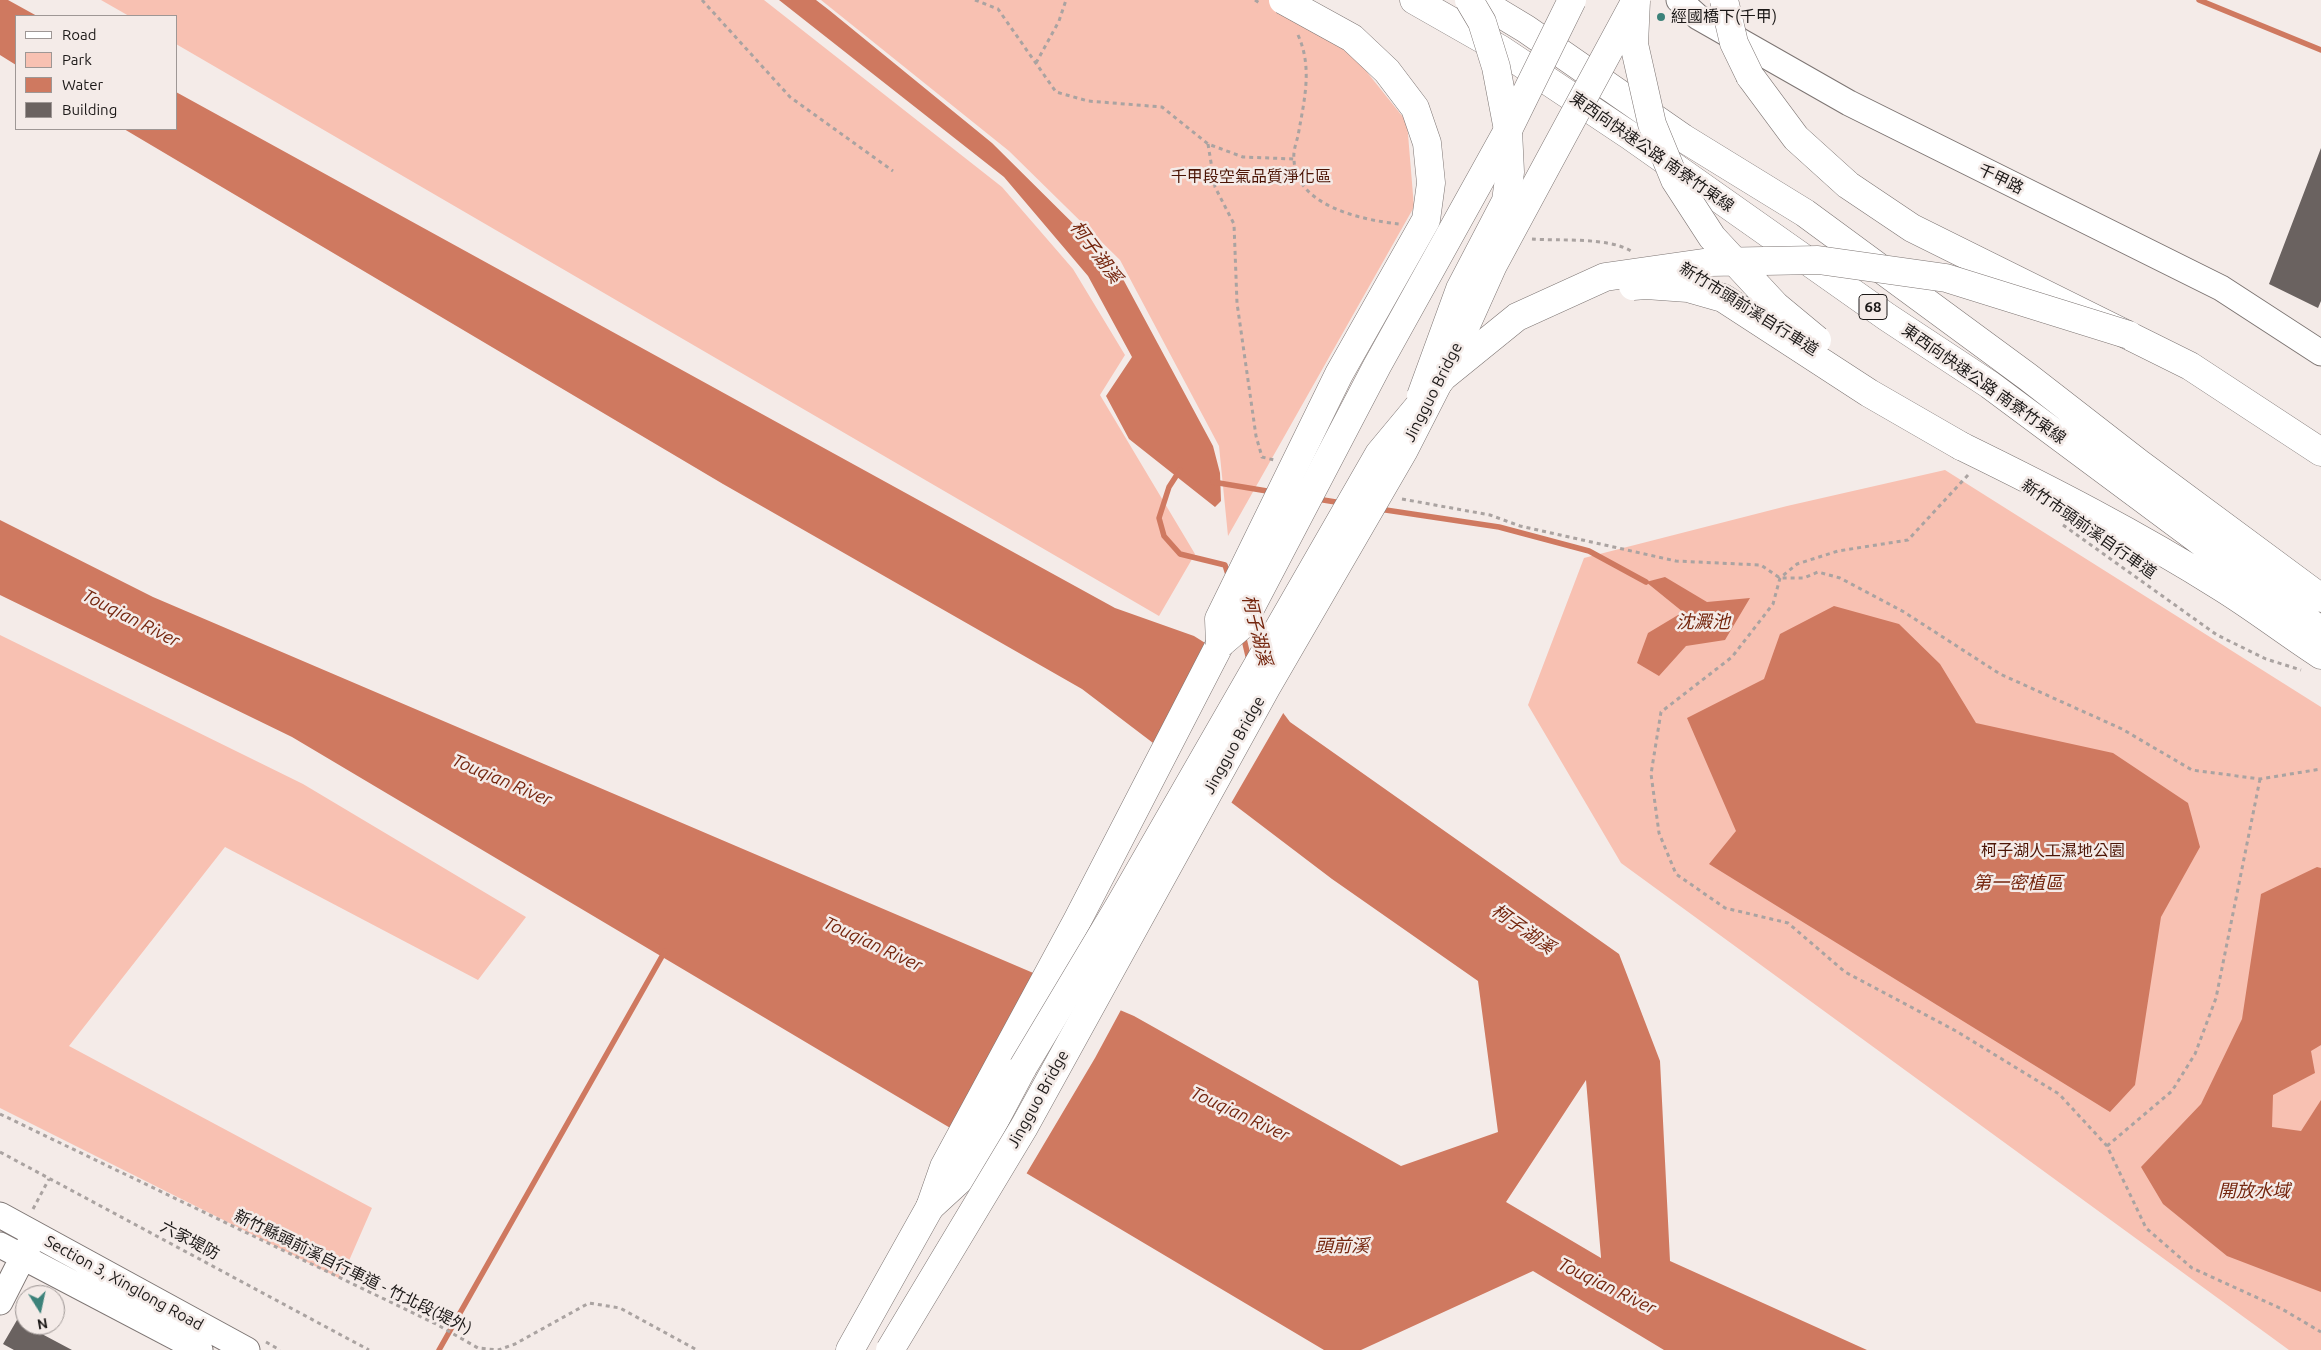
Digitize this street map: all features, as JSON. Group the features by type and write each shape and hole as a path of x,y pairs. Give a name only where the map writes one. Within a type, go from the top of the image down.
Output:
{"main road":[{"name":"東西向快速公路 南寮竹東線","path":"1414,0 1500,49 1628,135 1887,317 1990,386 2321,631"},
{"path":"1404,450 1460,289 1506,201 1510,172 1508,130 1496,67 1482,22 1469,0"},
{"name":"東西向快速公路 南寮竹東線","path":"1478,0 1526,29 1683,138 1805,213 2028,377 2140,464 2321,598"},
{"path":"850,1350 930,1207 944,1167 1077,921 1220,644 1240,626 1377,366 1508,130 1572,0"},
{"path":"1636,0 1634,44 1652,124 1675,180 1712,237 1776,306 1837,357 1961,446"},
{"name":"Jingguo Bridge","path":"890,1350 1024,1128 1266,688 1404,450 1454,352 1493,265 1636,0"},
{"path":"1724,0 1734,43 1750,76 1796,138 1848,184 1912,228 2190,366 2321,452"},
{"path":"1220,644 1219,619 1339,374 1426,220 1431,183 1427,143 1415,108 1387,71 1352,38 1273,3"},
{"path":"930,1207 967,1173 1023,1068 1121,903 1379,454 1443,378 1517,316 1605,277 1710,262 1818,260 1946,278 2129,335"},
{"path":"1404,450 1465,379 1515,340 1558,311 1606,290 1646,285 1688,288 1723,298 1869,392 1961,446 2060,494 2222,587 2312,663"}],"street":[{"name":"千甲路","path":"1677,1 1698,17 1849,103 2221,288 2321,353"},
{"name":"Section 3, Xinglong Road","path":"0,1216 34,1222 247,1350"},
{"path":"0,1302 24,1257 34,1222"},
{"name":"Section 3, Xinglong Road","path":"0,1245 200,1350"}],"path":[{"path":"702,0 790,97 893,171"},
{"path":"975,0 998,9 1056,92 1088,101 1162,107 1208,144 1243,157 1294,159"},
{"path":"1036,63 1059,21 1066,0"},
{"path":"1255,0 1273,3"},
{"path":"1297,34 1305,51 1306,84 1294,159 1302,185 1322,202 1347,214 1402,224"},
{"path":"1208,144 1215,187 1234,224 1237,303 1256,436 1262,457 1281,462"},
{"path":"1525,239 1592,242 1624,246 1638,254"},
{"path":"1971,472 1908,540 1838,552 1797,564 1780,578 1773,604 1732,657 1661,712 1651,774 1659,833 1676,874 1725,908 1788,923 1845,972 1956,1031 2059,1094 2107,1146 2146,1228 2192,1268 2282,1309 2321,1332"},
{"path":"1393,497 1490,515 1520,526 1676,561 1761,565 1780,578 1804,578 1818,572 1840,578 1904,612 2000,674 2122,729 2192,770 2260,779 2321,769"},
{"name":"新竹市頭前溪自行車道","path":"2062,524 2217,635 2266,660 2312,663"},
{"path":"2107,1146 2172,1091 2195,1054 2216,998 2260,779"},
{"name":"新竹縣頭前溪自行車道 - 竹北段(堤外)","path":"0,1114 436,1324 478,1348 498,1350 515,1344 589,1303 620,1308 696,1350"},
{"name":"六家堤防","path":"0,1152 369,1350"},
{"path":"34,1222 49,1178"}],"green space":[{"path":"101,0 764,0 1002,187 1073,269 1125,355 1100,395 1195,554 1159,616 178,45 178,15 127,15"},
{"name":"千甲段空氣品質淨化區","path":"821,0 1279,0 1338,36 1407,122 1414,207 1228,536 1219,446 1120,260 1009,151"},
{"name":"柯子湖人工濕地公園","path":"1945,470 2321,707 2321,1350 2289,1350 1621,863 1528,705 1584,558 1787,506"},
{"path":"0,635 303,784 526,917 478,980 225,847 69,1046 372,1208 341,1279 0,1108"}],"water":[{"path":"0,0 8,0 35,15 15,15 15,64 0,55"},
{"path":"779,0 816,0 829,10 992,143 1116,266 1213,446 1220,473 1221,501 1215,507 1129,439 1106,396 1132,357 1088,276 1004,177"},
{"name":"頭前溪","path":"178,93 1115,608 1194,636 1253,673 1290,722 1619,954 1660,1061 1670,1261 1867,1350 1664,1350 1533,1271 1361,1350 1324,1350 292,737 0,595 0,520 153,597 1134,1016 1401,1166 1498,1132 1478,981 1332,879 1082,689 723,484 126,130 178,130","holes":["1586,1080 1601,1258 1506,1202"]},
{"name":"沈澱池","path":"1665,577 1707,602 1750,598 1725,640 1686,646 1659,676 1637,663 1648,633 1683,612 1646,582"},
{"name":"第一密植區","path":"1834,606 1899,624 1940,664 1976,723 2113,753 2188,803 2200,847 2161,917 2135,1085 2110,1112 1709,864 1736,831 1687,718 1764,679 1780,634"},
{"name":"開放水域","path":"2317,867 2321,868 2321,1045 2311,1051 2315,1073 2273,1095 2272,1127 2301,1131 2321,1100 2321,1292 2227,1256 2163,1204 2141,1167 2201,1104 2242,1019 2261,894"}],"pier":[{"path":"1212,644 1254,671 1285,710 1230,805 1156,748"},
{"path":"1037,972 1122,1008 1095,1058 1025,1176 953,1133"}],"building":[{"path":"2321,148 2321,301 2318,308 2269,284"},
{"path":"15,1323 15,1335 44,1335 72,1350 14,1350 3,1344"}],"waterway":[{"path":"2199,0 2321,50"},
{"name":"柯子湖溪","path":"1180,470 1169,487 1159,518 1164,536 1180,554 1225,565 1229,578"},
{"path":"1213,482 1273,492"},
{"path":"1317,499 1342,503"},
{"path":"1379,509 1499,527 1589,551 1646,582"},
{"name":"柯子湖溪","path":"1243,635 1249,660"},
{"path":"439,1350 665,951"}],"place":[{"name":"經國橋下(千甲)","path":"1661,17"}],"water label":[{"name":"Touqian River","path":"131,618"},
{"name":"Touqian River","path":"502,780"},
{"name":"Touqian River","path":"873,944"},
{"name":"Touqian River","path":"1240,1114"},
{"name":"Touqian River","path":"1607,1286"}]}
